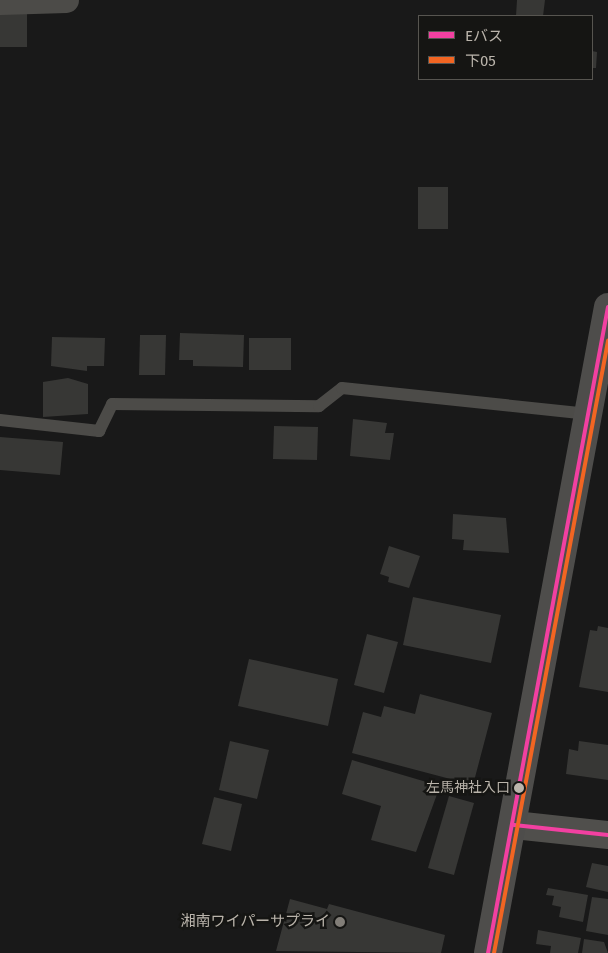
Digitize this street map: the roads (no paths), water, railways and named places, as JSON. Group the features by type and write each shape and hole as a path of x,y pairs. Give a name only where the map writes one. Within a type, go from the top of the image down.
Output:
{"main road":[{"path":"488,953 514,825 608,307"}],"street":[{"path":"0,2 66,0"},
{"path":"514,825 608,835"}],"lane":[{"path":"0,420 99,431 112,404 319,406 342,388 589,414"}],"place":[{"name":"左馬神社入口","path":"519,788"},
{"name":"湘南ワイパーサプライ","path":"340,922"}]}
